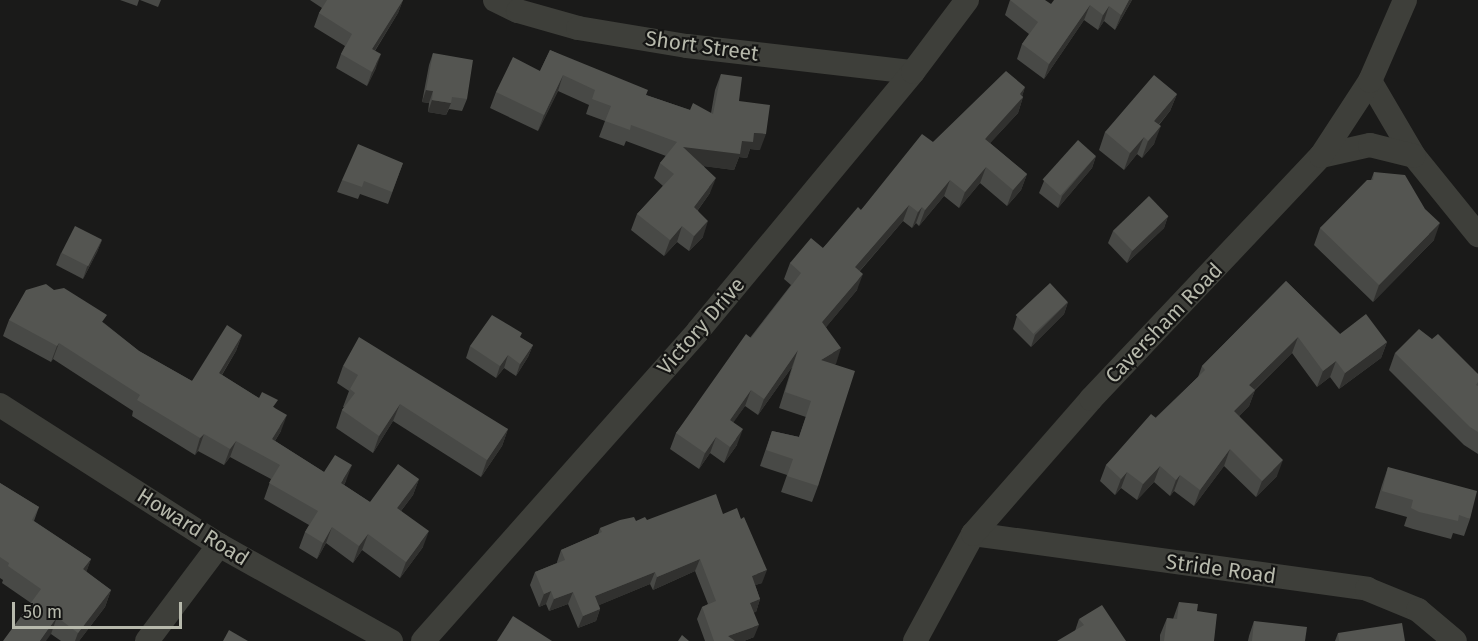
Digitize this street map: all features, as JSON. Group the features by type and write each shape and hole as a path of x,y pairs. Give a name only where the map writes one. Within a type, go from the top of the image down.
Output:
{"street":[{"name":"Short Street","path":"495,0 518,11 578,28 687,46 914,72"},
{"name":"Victory Drive","path":"423,641 698,331 914,72 967,0"},
{"name":"Caversham Road","path":"915,641 973,534 1090,399 1321,156 1370,81 1405,0"},
{"path":"1370,81 1414,156 1478,235"},
{"path":"1321,156 1370,145 1414,156"},
{"name":"Howard Road","path":"0,405 219,545 391,641"},
{"name":"Stride Road","path":"973,534 1367,589 1418,610 1455,641"},
{"path":"147,641 219,545"}],"building":[{"path":"327,0 403,0 372,49 381,54 372,72 341,54 352,34 319,13"},
{"path":"1010,0 1045,0 1051,4 1054,0 1129,0 1121,15 1109,6 1103,15 1090,5 1049,64 1022,44 1038,22"},
{"path":"550,50 648,90 646,95 690,110 693,103 713,114 721,74 742,77 739,101 770,105 766,134 754,133 753,142 742,141 740,154 683,147 716,178 694,207 708,221 694,236 682,226 670,240 637,214 674,174 660,163 677,142 631,125 630,130 605,121 611,106 592,99 595,90 563,75 544,115 496,92 513,57 540,71"},
{"path":"433,53 473,60 467,99 452,97 451,103 432,100 433,91 426,90"},
{"path":"1006,71 1025,87 1020,94 1023,97 985,139 1027,174 1013,190 986,167 965,192 950,180 925,210 922,207 918,212 909,205 855,267 863,274 822,322 841,348 821,360 855,371 818,486 787,476 793,459 766,450 772,431 799,437 811,401 785,392 798,350 764,399 751,390 730,420 743,429 730,447 716,437 705,453 676,433 746,334 751,338 801,273 790,263 811,238 823,248 858,207 861,210 922,134 933,142"},
{"path":"1154,75 1177,94 1154,121 1161,126 1148,141 1144,137 1130,153 1105,132"},
{"path":"1078,140 1096,156 1060,195 1043,179"},
{"path":"358,144 403,163 392,192 364,181 362,187 342,180"},
{"path":"1374,172 1405,175 1425,209 1440,223 1379,285 1320,228 1367,180 1373,180"},
{"path":"1149,196 1168,216 1132,251 1113,231"},
{"path":"75,226 102,240 88,266 61,253"},
{"path":"1286,281 1340,334 1366,314 1387,342 1345,373 1336,361 1323,371 1298,337 1249,385 1255,390 1234,411 1283,460 1262,481 1230,449 1200,490 1180,475 1176,480 1160,466 1143,484 1127,472 1121,479 1106,465 1151,414 1156,418 1205,370 1202,366"},
{"path":"1050,283 1068,302 1033,334 1016,315"},
{"path":"46,284 54,290 64,288 107,315 102,322 139,351 192,381 227,325 242,335 219,373 259,398 262,392 278,400 273,407 287,415 272,439 324,472 335,455 352,465 341,483 370,502 398,464 419,479 397,508 429,531 406,562 368,534 359,546 332,527 323,543 305,532 318,511 269,483 280,465 236,441 230,449 204,434 200,438 137,400 140,395 59,343 57,346 9,320 26,290"},
{"path":"492,315 522,333 520,337 533,345 520,364 508,355 500,366 470,346"},
{"path":"1419,329 1432,339 1438,334 1478,374 1476,385 1478,386 1478,432 1470,427 1395,353"},
{"path":"359,337 508,429 487,460 400,404 379,436 342,410 355,393 350,389 358,375 343,366"},
{"path":"1388,467 1477,491 1470,519 1459,515 1458,521 1419,512 1411,508 1413,500 1382,491"},
{"path":"0,483 39,507 32,520 91,559 83,569 111,590 78,633 57,617 40,641 3,641 41,589 8,566 9,563 0,557"},
{"path":"716,494 723,514 737,508 741,519 744,517 767,570 752,576 760,599 750,603 759,625 728,636 735,641 714,641 702,607 716,601 700,559 657,577 655,572 595,596 600,609 583,616 573,592 554,599 551,591 544,594 535,572 565,560 561,550 602,532 600,528 620,520 634,517 636,521 645,517 647,520"},
{"path":"1179,602 1198,604 1197,611 1217,614 1214,641 1164,641 1167,618 1177,619"},
{"path":"1102,605 1126,641 1057,641 1084,625 1079,619"},
{"path":"513,616 552,641 497,641"},
{"path":"1254,621 1307,627 1305,641 1252,641"},
{"path":"1402,623 1405,641 1339,641 1338,633"},
{"path":"229,630 248,641 223,641"},
{"path":"682,635 689,641 678,641"}]}
